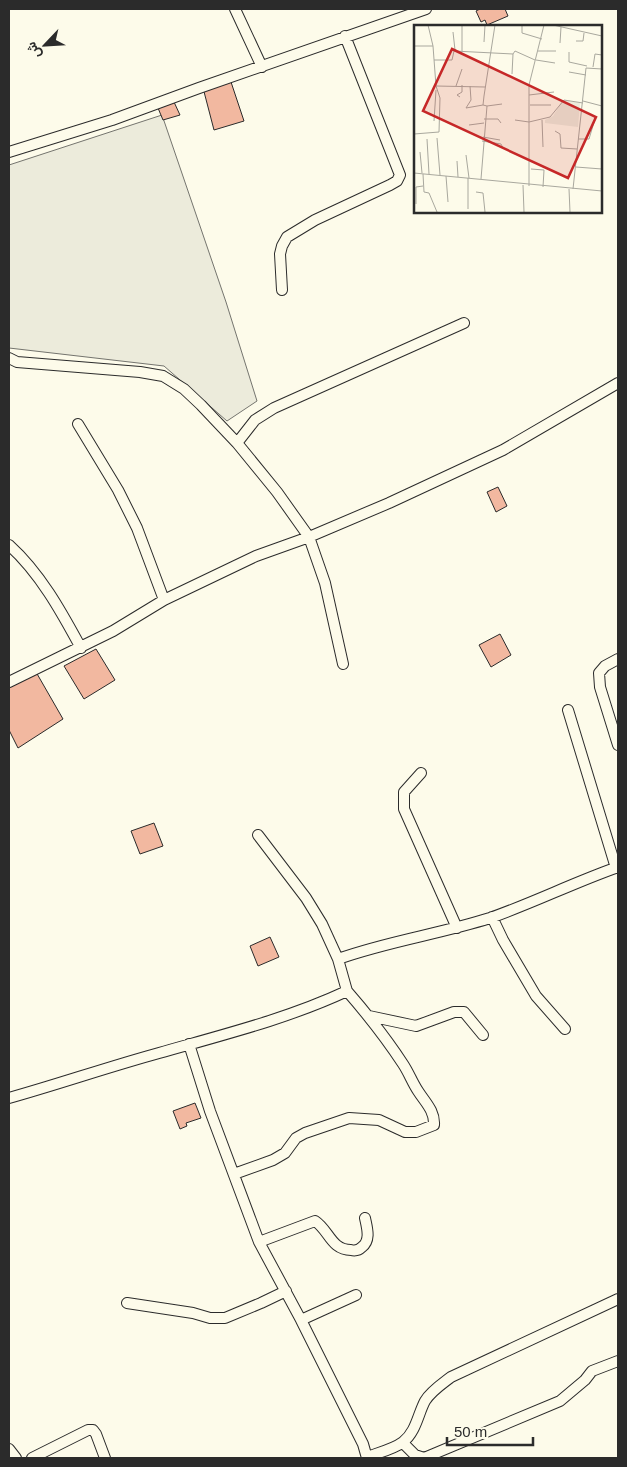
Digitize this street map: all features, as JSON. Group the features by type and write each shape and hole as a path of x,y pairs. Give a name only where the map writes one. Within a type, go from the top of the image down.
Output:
{"street":[{"path":"234,9 262,67"},
{"path":"9,152 112,120 345,36 426,9"},
{"path":"282,290 280,254 287,237 315,220 398,181 400,175 345,36"},
{"path":"236,443 255,420 264,413 464,323"},
{"path":"9,358 17,362 140,372 163,376 184,389 236,443 277,492 309,537 325,583 343,664"},
{"path":"9,682 113,631 164,600 256,556 309,537 389,503 503,450 618,383"},
{"path":"78,424 118,490 137,528 164,600"},
{"path":"9,545 22,557 60,608 80,648"},
{"path":"618,659 605,666 599,673 600,687 618,745"},
{"path":"338,959 381,945 457,928 492,917 617,867 568,710"},
{"path":"421,773 404,792 404,809 457,928"},
{"path":"234,1174 273,1160 285,1153 296,1138 305,1133 349,1118 379,1120 405,1132 416,1132 434,1125 435,1119 404,1066 369,1016 347,991 338,959 322,924 306,898 258,835"},
{"path":"492,917 503,940 536,996 565,1029"},
{"path":"9,1098 267,1022 347,991"},
{"path":"369,1016 416,1026 454,1012 464,1012 483,1036"},
{"path":"189,1044 210,1111 259,1242 302,1320 367,1458 403,1443 418,1420 425,1401 432,1392 451,1377 618,1299"},
{"path":"259,1242 315,1222 342,1249 358,1250 364,1246 368,1235 365,1218"},
{"path":"127,1303 193,1313 210,1318 225,1318 286,1291"},
{"path":"302,1320 356,1295"},
{"path":"403,1443 415,1455 424,1458 560,1401 585,1380 592,1371 618,1361"},
{"path":"32,1458 88,1430 93,1430 105,1458"},
{"path":"9,1449 16,1458"}],"shaded area":[{"path":"162,115 226,302 257,401 227,421 164,366 9,348 9,165"}],"building":[{"path":"480,9 505,9 508,16 487,25 485,20 481,22 476,11"},
{"path":"229,76 244,121 214,130 202,84"},
{"path":"174,102 180,115 163,120 158,108"},
{"path":"498,487 507,506 496,512 487,492"},
{"path":"500,634 511,655 491,667 479,645"},
{"path":"96,649 115,680 84,699 64,666"},
{"path":"36,672 63,719 18,748 9,730 9,685"},
{"path":"154,823 163,846 140,854 131,831"},
{"path":"270,937 279,957 258,966 250,946"},
{"path":"195,1103 201,1118 186,1123 187,1126 180,1129 173,1111"}]}
